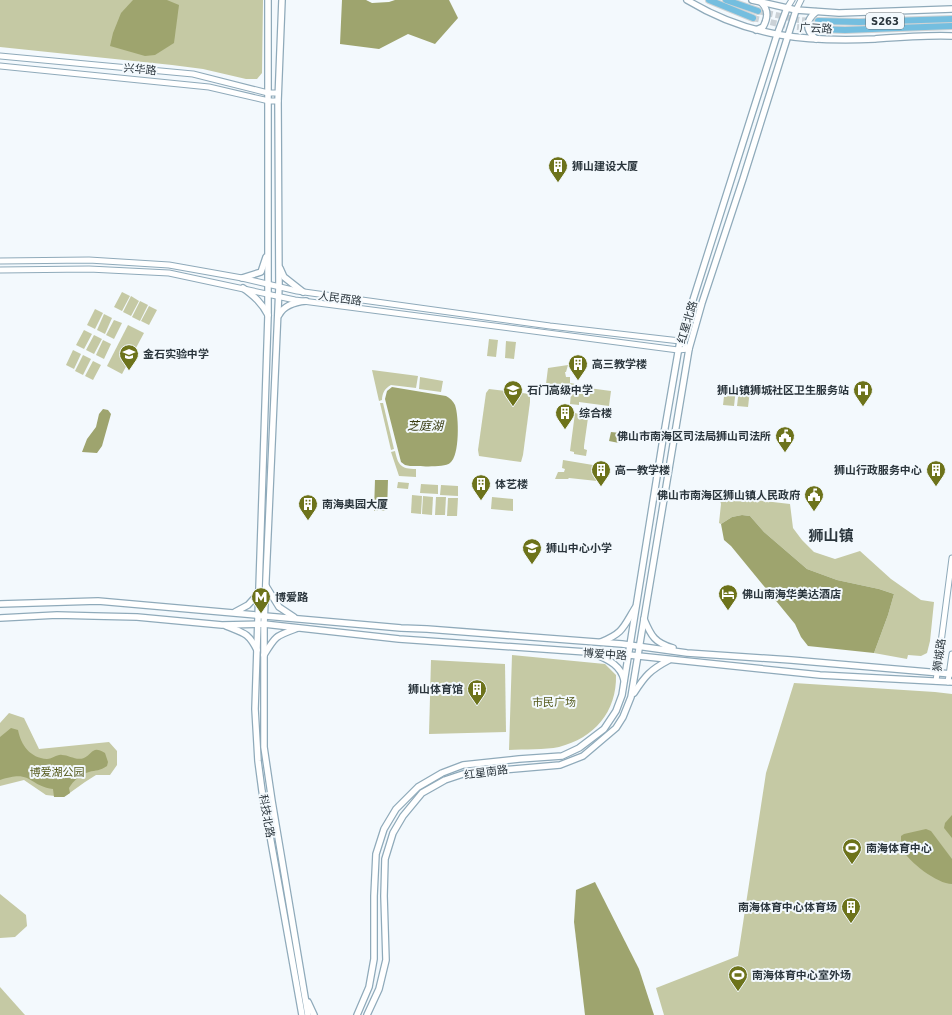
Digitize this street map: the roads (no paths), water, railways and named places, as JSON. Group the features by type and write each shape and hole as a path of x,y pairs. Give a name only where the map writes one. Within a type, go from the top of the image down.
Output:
{"main road":[{"path":"261,615 259,592 269,285 268,0"},
{"path":"261,615 266,586 279,296 278,93 282,0"},
{"name":"广云路","path":"687,0 734,24 777,35 816,39 952,36"},
{"path":"709,0 753,18"},
{"path":"726,0 758,11"},
{"name":"S263","path":"752,0 796,10 816,12 882,13 952,9"},
{"path":"755,30 763,27 767,16 765,6 761,2"},
{"name":"红星北路","path":"631,646 662,445 680,341 777,35 787,8"},
{"name":"红星北路","path":"644,619 689,349 702,303 796,10"},
{"path":"816,12 810,18 808,24 811,35 816,39"},
{"name":"广云路","path":"818,21 859,22 952,19"},
{"name":"广云路","path":"818,29 845,30 952,26"},
{"path":"242,278 261,272 269,249"},
{"path":"279,264 284,277 302,292"},
{"path":"242,288 254,296 264,307 268,316"},
{"path":"278,319 280,312 287,306 306,301"},
{"path":"266,586 278,606 298,619"},
{"path":"235,612 248,605 259,592"},
{"path":"0,604 98,601 261,615"},
{"path":"599,643 615,636 623,629 637,604"},
{"path":"0,618 57,615 137,617 222,625 261,624 264,655 264,747 308,1015"},
{"name":"博爱中路","path":"261,615 951,674"},
{"name":"科技北路","path":"261,615 257,651 255,709 258,761 302,1015"},
{"path":"644,619 650,633 657,641 664,646 687,652"},
{"name":"红星南路","path":"367,1015 379,989 386,960 384,896 385,859 393,833 403,816 422,793 445,780 466,773 560,765 583,756 616,728 623,717 631,697 644,619"},
{"name":"博爱中路","path":"261,624 399,639 629,655 820,676 950,682"},
{"path":"222,625 245,634 252,641 257,651"},
{"path":"264,655 273,640 278,636 299,628"},
{"name":"红星南路","path":"357,1015 369,987 374,959 376,854 384,829 396,809 418,787 442,773 463,765 562,756 579,748 604,729 616,711 622,695 631,646"},
{"path":"591,653 606,658 616,665 623,675 624,684"},
{"path":"631,697 644,677 656,667 669,660"},
{"path":"297,987 298,1015"},
{"path":"304,992 314,1015"}],"street":[{"path":"787,8 792,0"},
{"path":"796,10 801,0"},
{"name":"兴华路","path":"0,56 193,74 268,93 278,93"},
{"name":"兴华路","path":"0,66 209,87 269,101 278,101"},
{"name":"人民西路","path":"0,261 89,260 169,265 242,278 302,292 534,324 680,341"},
{"path":"0,270 89,269 169,273 306,301 678,350 689,349"},
{"path":"680,341 689,349"},
{"name":"狮城路","path":"936,681 952,558"},
{"name":"狮城路","path":"950,682 952,654"}],"water":[{"path":"133,0 167,0 179,5 174,43 155,55 145,56 110,46 113,33 121,13"},
{"path":"342,0 366,0 372,3 389,2 395,0 449,0 458,18 435,44 408,34 379,49 340,44"},
{"name":"芝庭湖","path":"392,387 446,396 453,402 456,410 458,436 456,453 450,463 442,466 410,466 401,462 385,399 387,391"},
{"path":"103,409 108,410 111,414 102,446 97,453 82,452 87,439 96,427 99,414"},
{"path":"611,432 620,433 619,443 609,441"},
{"path":"375,480 388,480 387,511 374,511"},
{"path":"742,515 750,516 764,532 807,569 837,580 879,589 894,594 874,653 808,646 801,637 795,624 731,546 724,540 721,524 732,517"},
{"path":"11,728 18,730 21,741 27,750 41,758 47,759 65,755 81,759 93,751 98,750 105,753 108,762 107,766 80,776 69,788 70,793 64,797 54,797 53,789 45,787 24,777 10,777 0,780 0,737"},
{"path":"952,815 952,838 944,828 945,823"},
{"path":"926,829 931,831 952,859 952,884 946,883 931,876 917,866 902,849 901,836"},
{"path":"595,882 639,969 654,1015 585,1015 574,922 576,890"}],"tunnel":[{"path":"758,11 799,20 818,21"},
{"path":"753,18 787,26 818,29"}],"place":[{"name":"狮山建设大厦","path":"558,183"},
{"name":"金石实验中学","path":"129,371"},
{"name":"高三教学楼","path":"578,381"},
{"name":"石门高级中学","path":"513,407"},
{"name":"狮山镇狮城社区卫生服务站","path":"863,407"},
{"name":"综合楼","path":"565,430"},
{"name":"佛山市南海区司法局狮山司法所","path":"785,453"},
{"name":"高一教学楼","path":"601,487"},
{"name":"狮山行政服务中心","path":"936,487"},
{"name":"体艺楼","path":"481,501"},
{"name":"佛山市南海区狮山镇人民政府","path":"814,512"},
{"name":"南海奥园大厦","path":"308,521"},
{"name":"狮山中心小学","path":"532,565"},
{"name":"佛山南海华美达酒店","path":"728,611"},
{"name":"博爱路","path":"261,614"},
{"name":"狮山体育馆","path":"477,706"},
{"name":"南海体育中心","path":"852,865"},
{"name":"南海体育中心体育场","path":"851,924"},
{"name":"南海体育中心室外场","path":"738,992"}],"district":[{"name":"狮山镇","path":"831,536"}],"park label":[{"name":"市民广场","path":"554,702"},
{"name":"博爱湖公园","path":"57,772"}]}
